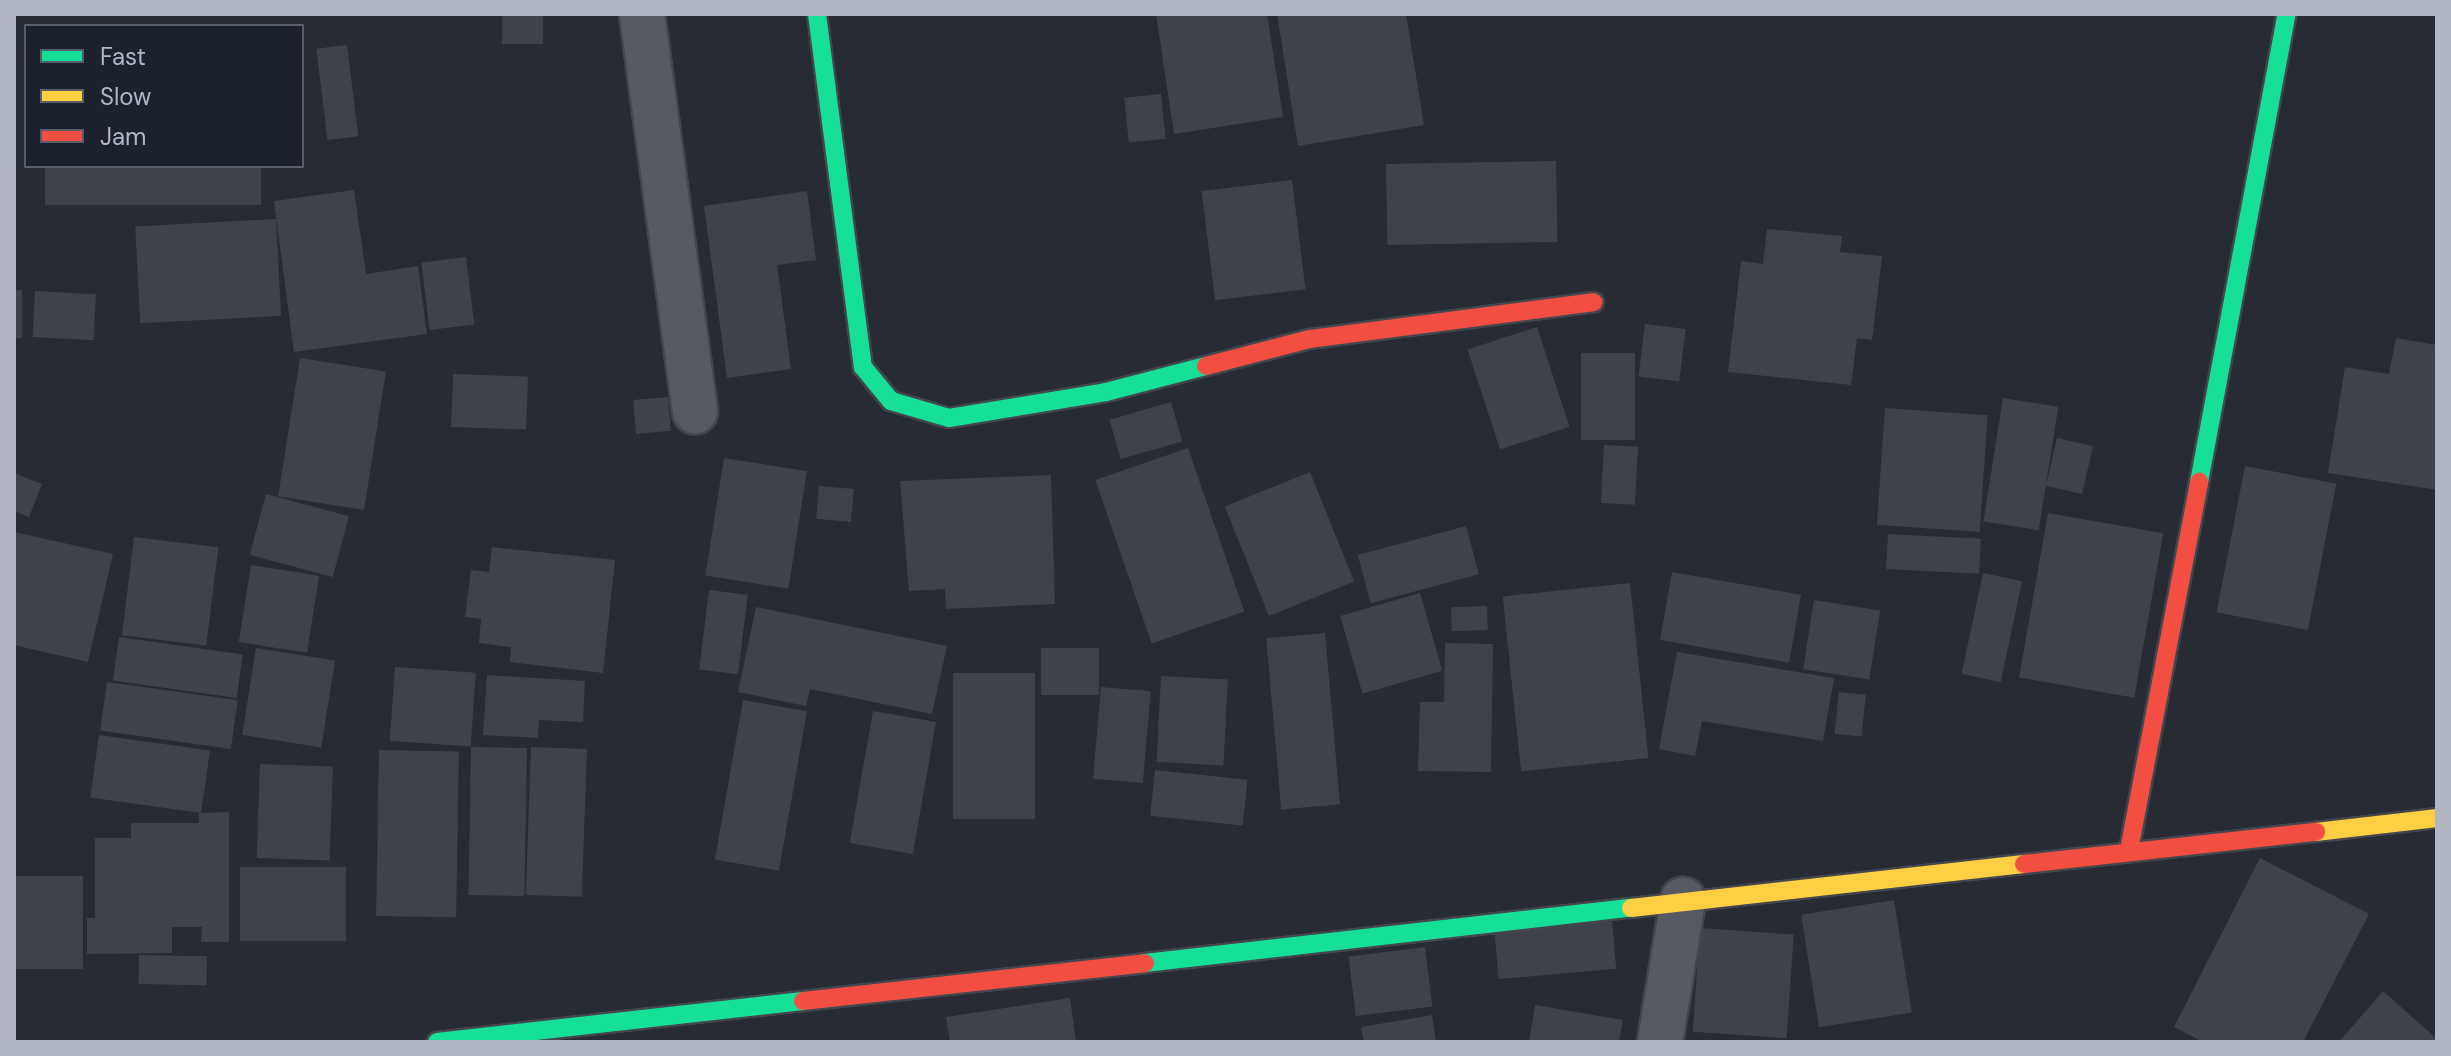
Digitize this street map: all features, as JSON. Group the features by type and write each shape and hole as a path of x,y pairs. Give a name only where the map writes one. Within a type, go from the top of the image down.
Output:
{"street":[{"path":"642,14 695,411"},
{"path":"817,14 863,367 891,401 949,418 1106,392 1310,339 1594,302"},
{"path":"2129,850 2287,14"},
{"path":"437,1042 729,1013 1683,900 2437,818"},
{"path":"1660,1042 1683,900"}],"building":[{"path":"502,14 543,14 543,44 502,44"},
{"path":"1156,14 1267,14 1283,117 1174,134"},
{"path":"1277,14 1406,14 1424,125 1298,146"},
{"path":"347,45 358,136 327,140 316,49"},
{"path":"1161,94 1166,139 1129,143 1124,98"},
{"path":"1556,161 1557,242 1387,245 1386,164"},
{"path":"45,168 261,168 261,205 45,205"},
{"path":"1292,180 1305,289 1215,300 1202,191"},
{"path":"354,190 366,274 418,266 427,334 294,352 274,201"},
{"path":"807,191 816,260 777,265 791,369 727,378 704,206"},
{"path":"276,219 281,316 140,323 135,226"},
{"path":"1767,229 1842,236 1840,252 1882,256 1872,340 1857,338 1851,385 1728,372 1741,261 1763,264"},
{"path":"466,257 474,324 430,330 421,262"},
{"path":"14,290 22,290 22,338 14,338"},
{"path":"35,291 96,294 94,340 33,337"},
{"path":"1645,324 1686,329 1679,382 1639,377"},
{"path":"1537,327 1569,427 1500,449 1468,350"},
{"path":"2396,338 2437,345 2437,490 2328,473 2345,367 2389,374"},
{"path":"1581,353 1635,353 1635,440 1581,440"},
{"path":"300,358 386,372 364,510 278,496"},
{"path":"453,374 528,377 526,430 451,427"},
{"path":"668,397 671,431 636,434 633,400"},
{"path":"2003,398 2058,407 2039,530 1983,521"},
{"path":"1171,402 1182,441 1121,459 1109,420"},
{"path":"1885,408 1988,415 1980,532 1877,525"},
{"path":"2057,438 2093,446 2082,494 2046,486"},
{"path":"1604,445 1638,447 1635,505 1601,503"},
{"path":"1188,448 1244,612 1152,643 1095,480"},
{"path":"724,458 807,471 788,589 705,576"},
{"path":"2245,466 2336,484 2308,630 2217,612"},
{"path":"1310,472 1354,581 1269,616 1225,506"},
{"path":"14,473 42,484 29,517 14,511"},
{"path":"1051,475 1055,604 946,609 945,589 909,591 900,481"},
{"path":"819,486 854,489 851,522 816,519"},
{"path":"266,494 349,516 333,577 250,555"},
{"path":"2048,513 2163,533 2134,698 2019,677"},
{"path":"1466,526 1479,574 1371,603 1358,555"},
{"path":"14,532 113,554 88,662 14,645"},
{"path":"1888,534 1981,539 1979,574 1886,569"},
{"path":"134,537 218,547 206,646 122,635"},
{"path":"492,547 615,560 603,673 510,662 511,647 479,643 481,619 465,617 471,570 489,572"},
{"path":"251,565 319,576 307,653 239,642"},
{"path":"1672,572 1801,595 1789,663 1660,640"},
{"path":"1983,573 2022,581 2001,682 1962,674"},
{"path":"1630,583 1648,758 1521,771 1503,596"},
{"path":"709,590 748,595 738,674 699,669"},
{"path":"1420,593 1442,671 1363,694 1340,616"},
{"path":"1814,600 1880,610 1869,680 1803,669"},
{"path":"1487,606 1488,630 1452,631 1451,607"},
{"path":"756,607 947,646 932,714 810,689 806,706 738,692"},
{"path":"1325,633 1340,804 1281,809 1266,638"},
{"path":"119,637 243,654 237,698 113,681"},
{"path":"1445,643 1493,644 1491,772 1418,771 1420,702 1444,702"},
{"path":"256,648 335,661 321,747 242,735"},
{"path":"1041,648 1099,648 1099,695 1041,695"},
{"path":"1677,652 1834,678 1823,741 1702,721 1695,756 1659,749"},
{"path":"395,667 476,673 471,746 390,741"},
{"path":"953,673 1035,673 1035,819 953,819"},
{"path":"487,675 585,681 583,722 539,720 538,738 483,735"},
{"path":"1161,676 1228,680 1223,765 1156,762"},
{"path":"107,682 238,700 231,749 100,731"},
{"path":"1101,687 1151,691 1143,783 1093,779"},
{"path":"1839,692 1866,695 1861,737 1835,734"},
{"path":"743,700 807,711 779,871 715,860"},
{"path":"873,711 936,722 913,854 850,843"},
{"path":"99,735 210,751 201,813 90,797"},
{"path":"471,747 527,748 524,896 468,895"},
{"path":"531,747 587,749 582,897 526,895"},
{"path":"379,750 459,751 456,917 376,916"},
{"path":"260,764 333,767 330,860 257,858"},
{"path":"1155,770 1247,780 1243,825 1150,816"},
{"path":"229,812 229,942 201,942 202,927 172,927 172,953 87,954 87,918 95,918 95,838 131,838 131,823 199,823 199,813"},
{"path":"2260,858 2369,914 2303,1042 2203,1042 2174,1027"},
{"path":"240,867 346,867 346,941 240,941"},
{"path":"14,876 83,876 83,969 14,969"},
{"path":"1894,900 1912,1013 1819,1027 1801,915"},
{"path":"1612,921 1616,969 1499,979 1494,931"},
{"path":"1700,928 1794,935 1787,1038 1693,1032"},
{"path":"1425,947 1432,1007 1356,1016 1349,956"},
{"path":"139,955 207,956 206,985 138,984"},
{"path":"2383,991 2437,1039 2437,1042 2339,1042"},
{"path":"1070,998 1076,1042 950,1042 946,1017"},
{"path":"1535,1005 1623,1020 1619,1042 1529,1042"},
{"path":"1432,1015 1436,1042 1364,1042 1361,1027"}],"traffic: fast":[{"path":"817,14 863,367 891,401 949,418 1106,392 1206,366"},
{"path":"2199,482 2287,14"},
{"path":"1145,963 1631,908"},
{"path":"437,1042 803,1001"}],"traffic: slow":[{"path":"2316,832 2437,818"},
{"path":"1631,908 2024,864"}],"traffic: jam":[{"path":"1206,366 1310,339 1594,302"},
{"path":"2129,850 2199,482"},
{"path":"2024,864 2316,832"},
{"path":"803,1001 1145,963"}]}
